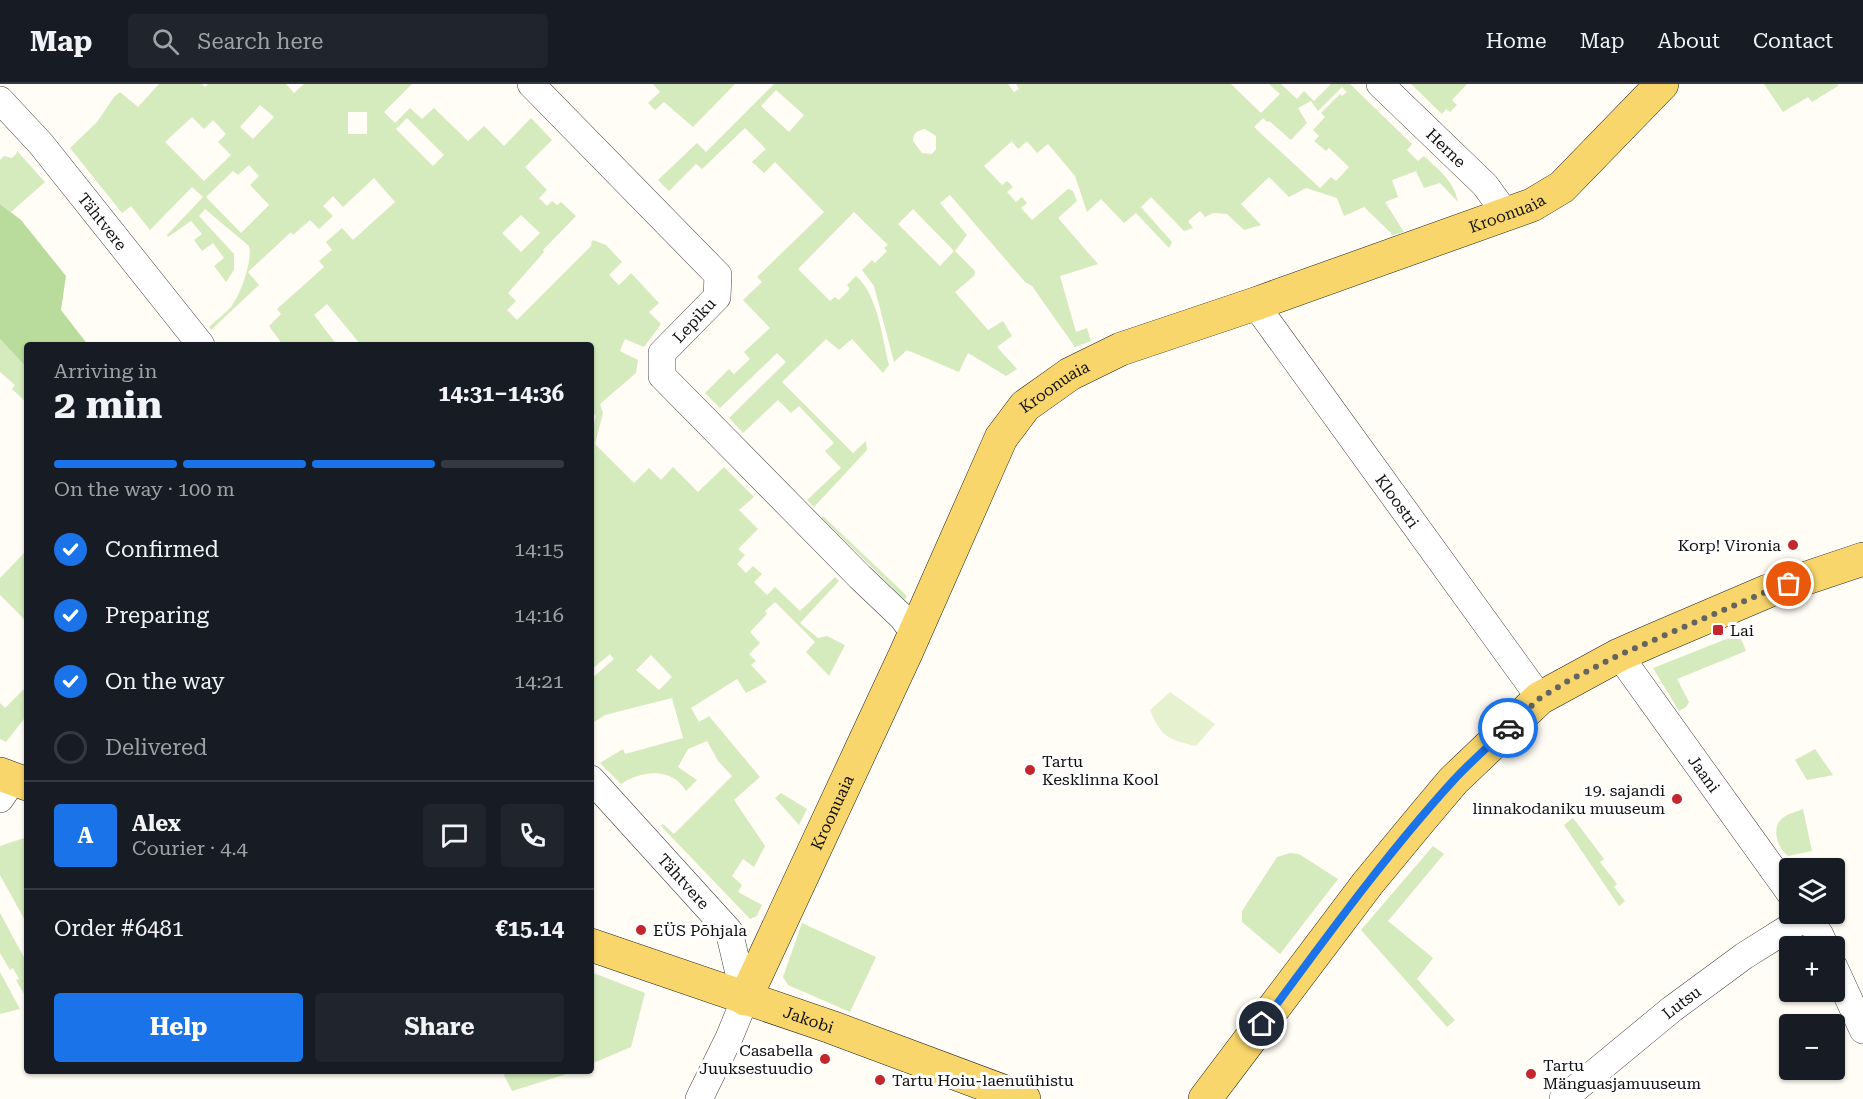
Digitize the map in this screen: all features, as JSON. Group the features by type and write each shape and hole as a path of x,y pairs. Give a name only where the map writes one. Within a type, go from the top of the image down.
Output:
{"main road":[{"name":"Kroonuaia","path":"745,999 914,633 1001,438 1025,406 1070,374 1120,349 1255,304 1532,205 1562,187 1662,84"},
{"path":"1205,1099 1368,883 1453,781 1540,698 1619,655 1768,591 1863,559"},
{"name":"Jakobi","path":"594,946 831,1027 1024,1099"}],"street":[{"name":"Lepiku","path":"531,84 718,275 717,297 662,353 662,376 902,617 914,633"},
{"name":"Herne","path":"1380,84 1485,185 1506,214"},
{"name":"Tähtvere","path":"0,100 41,144 199,342"},
{"name":"Kloostri","path":"1255,304 1540,698"},
{"name":"Jaani","path":"1619,655 1779,878"},
{"name":"Tähtvere","path":"594,782 729,931 745,999"},
{"name":"Lutsu","path":"1563,1099 1672,1009 1792,924"},
{"path":"1845,991 1863,1030"},
{"path":"699,1099 745,999"}],"green space":[{"path":"159,84 202,84 205,87 208,84 286,84 294,93 304,84 412,84 384,112 395,123 410,108 422,119 434,108 468,141 484,126 504,146 531,118 552,140 525,167 547,190 539,198 547,206 552,201 557,205 561,202 576,216 543,250 544,252 508,293 516,301 507,310 517,320 592,245 593,240 606,245 622,262 609,275 619,285 631,273 659,303 649,312 661,324 644,347 625,339 620,351 638,360 636,373 600,404 603,413 595,444 634,483 649,468 661,480 673,467 698,492 724,467 754,497 739,510 758,529 738,549 745,555 737,564 746,573 753,566 762,574 754,582 767,595 775,587 800,611 835,577 839,581 800,623 818,638 827,636 845,645 829,676 806,652 815,642 775,602 765,611 767,614 750,632 760,643 749,654 756,661 751,665 767,682 746,693 737,679 691,708 699,722 709,716 760,777 734,800 765,846 754,867 743,859 732,876 742,885 738,892 762,905 757,916 750,919 661,826 663,824 674,834 732,776 718,761 707,741 688,749 678,767 697,780 686,791 673,778 656,773 638,776 621,784 600,763 623,749 625,754 683,738 672,698 605,715 594,722 594,676 614,659 610,654 594,667 594,424 596,416 594,414 594,342 359,342 327,304 314,315 335,342 281,342 269,326 281,314 277,309 324,267 319,261 332,250 326,242 342,228 353,240 395,202 374,178 343,207 333,196 323,206 333,216 319,229 310,220 293,235 291,232 248,272 259,285 211,330 209,327 231,307 238,295 245,278 249,246 205,209 199,216 234,254 234,270 226,282 214,266 224,258 213,243 202,251 194,240 202,234 191,221 168,237 167,235 203,197 192,187 150,230 131,206 122,213 70,148 97,122 120,92 138,107","holes":["260,105 274,117 253,139 240,127","348,112 367,112 367,134 348,134","192,117 204,129 213,120 226,134 218,142 231,155 204,181 165,142","407,118 444,155 433,166 396,129","249,165 259,176 250,185 269,205 241,233 206,197 233,171 238,175","521,215 540,233 521,252 502,233","651,655 672,677 659,690 636,670"]},
{"path":"653,84 735,84 693,127 664,102 655,110 648,103 660,92"},
{"path":"774,84 1008,84 1014,92 1019,89 1016,84 1231,84 1261,113 1280,94 1269,84 1281,84 1297,99 1304,91 1314,101 1331,84 1350,84 1412,144 1407,150 1418,161 1424,156 1445,176 1458,202 1440,183 1424,188 1416,171 1392,180 1398,197 1385,202 1404,232 1393,235 1364,207 1344,216 1337,198 1306,188 1289,197 1269,177 1241,204 1261,225 1244,230 1227,214 1213,213 1205,217 1200,211 1188,221 1193,228 1184,231 1151,197 1141,207 1172,242 1169,248 1136,213 1124,223 1101,199 1087,212 1075,176 1048,144 1037,153 1027,141 1018,149 1012,141 984,166 1002,185 1007,181 1013,187 1007,192 1016,202 1022,197 1027,203 1021,208 1032,220 1068,189 1073,191 1077,201 1058,218 1098,264 1060,276 1076,332 1087,328 1091,341 1075,347 1032,286 1025,282 950,195 940,203 967,235 955,251 975,271 974,276 955,292 988,330 1003,321 1012,336 997,347 1017,369 1006,376 968,353 959,372 907,350 894,362 874,286 862,270 872,260 875,263 887,251 884,248 888,245 854,212 798,269 830,301 835,297 839,300 850,289 847,285 856,276 874,305 889,365 883,373 852,339 839,350 826,339 782,382 853,453 866,441 867,450 814,507 807,500 841,468 825,451 834,443 799,406 791,413 778,400 743,433 729,418 786,362 777,353 720,408 705,393 729,369 734,374 750,359 744,352 770,328 743,300 762,282 757,277 824,212 775,162 764,173 752,162 766,149 745,128 702,169 696,164 669,191 658,180 697,143 706,152","holes":["1342,87 1347,92 1342,96 1340,94 1321,113 1325,117 1313,130 1319,136 1314,141 1326,151 1329,148 1349,167 1336,181 1331,177 1320,188 1254,127 1263,118 1291,140 1307,123 1298,108 1311,101 1318,111","776,90 804,115 789,132 761,106","925,129 936,136 936,149 932,154 922,153 913,141 918,131","913,209 954,251 940,266 898,224"]},
{"path":"1411,84 1467,84 1452,100 1457,105 1450,112 1446,109 1442,114"},
{"path":"1764,84 1837,84 1838,86 1812,102 1808,97 1783,112"},
{"path":"17,151 45,182 11,212 0,204 0,160 4,156 12,158"},
{"path":"0,204 21,220 66,276 61,310 86,342 24,342 24,365 0,339"},
{"path":"0,339 24,365 24,400 12,389 15,385 0,372"},
{"path":"823,516 907,596 905,600 822,518"},
{"path":"24,553 24,619 0,595 0,578"},
{"path":"1739,634 1746,651 1677,679 1689,702 1679,711 1653,668"},
{"path":"24,689 24,719 6,742 0,739 0,703 5,708"},
{"path":"1170,692 1215,724 1196,746 1167,736 1154,719 1150,710"},
{"path":"1815,749 1833,775 1807,780 1795,760"},
{"path":"781,793 807,809 799,825 775,798"},
{"path":"1803,809 1812,851 1788,856 1778,843 1777,826 1786,816"},
{"path":"1573,818 1604,859 1600,862 1617,884 1614,887 1625,901 1619,906 1564,825"},
{"path":"24,838 24,919 0,875 0,846"},
{"path":"1433,846 1444,854 1388,921 1433,958 1417,979 1455,1020 1447,1027 1361,930"},
{"path":"1290,853 1299,854 1338,879 1280,954 1242,922 1242,911 1277,857"},
{"path":"0,913 24,957 24,994 16,980 19,979 13,968 10,970 0,953"},
{"path":"802,923 876,957 850,1012 788,985 783,977"},
{"path":"0,972 20,1009 0,1014"},
{"path":"594,973 645,993 631,1047 594,1063"},
{"path":"504,1074 566,1074 512,1091"}],"way so far":[{"path":"1508,728 1540,698 1568,681 1619,655 1789,584"}],"place":[{"name":"Korp! Vironia","path":"1793,545"},
{"name":"Lai","path":"1718,630"},
{"name":"Tartu Kesklinna Kool","path":"1030,770"},
{"name":"19. sajandi linnakodaniku muuseum","path":"1677,799"},
{"name":"EÜS Põhjala","path":"641,930"},
{"name":"Casabella Juuksestuudio","path":"825,1059"},
{"name":"Tartu Mänguasjamuuseum","path":"1531,1074"},
{"name":"Tartu Hoiu-laenuühistu","path":"880,1080"}],"route":[{"path":"1262,1024 1368,883 1453,781 1508,728"}]}
